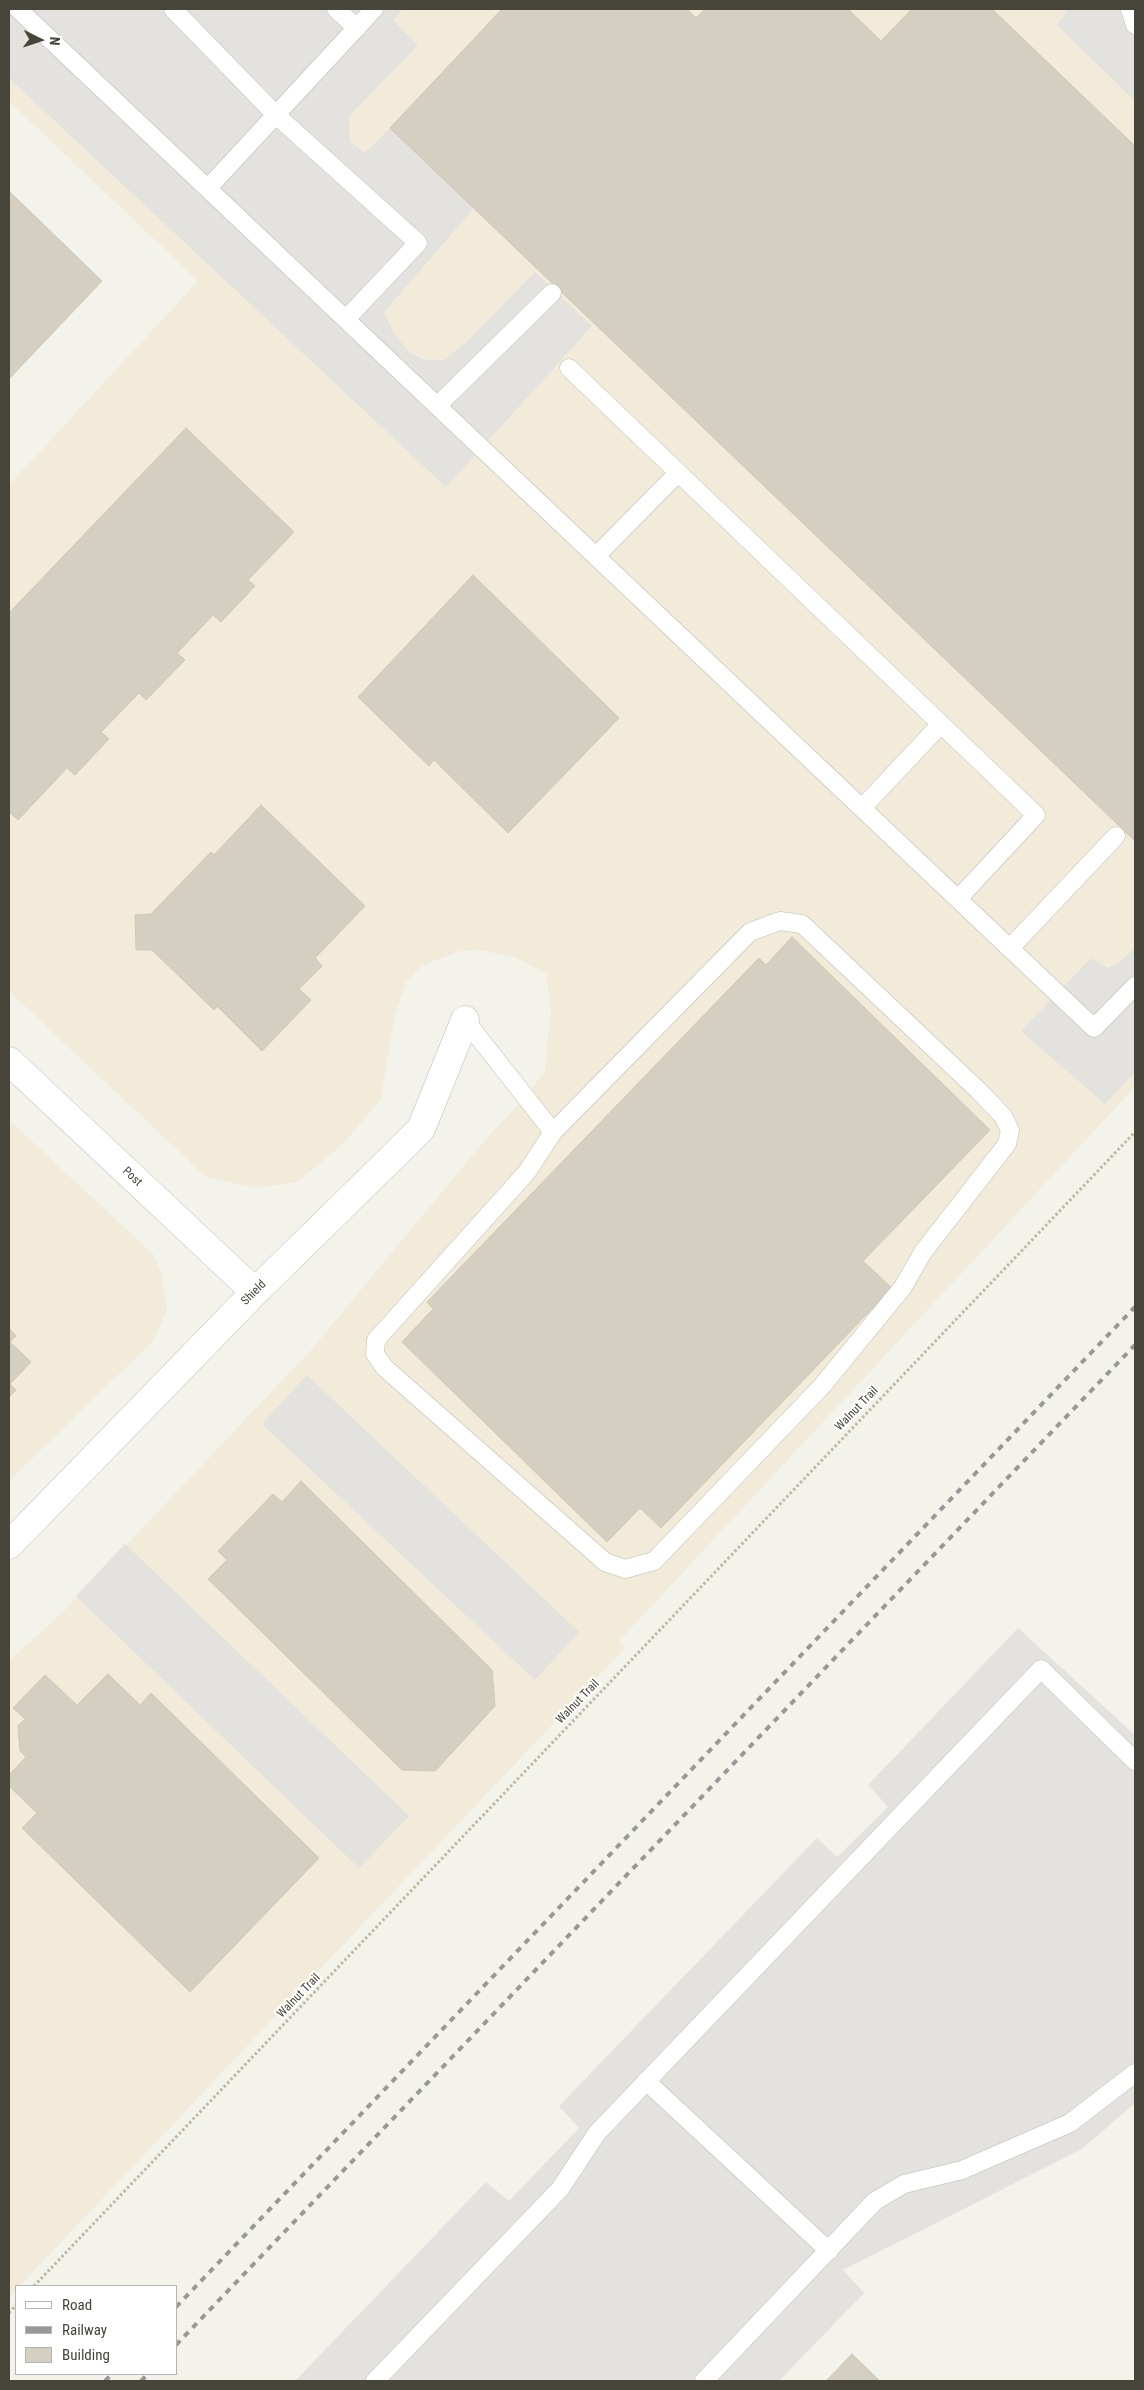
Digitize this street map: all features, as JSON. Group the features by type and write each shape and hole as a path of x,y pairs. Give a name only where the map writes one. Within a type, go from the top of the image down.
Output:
{"street":[{"name":"Shield","path":"9,1544 255,1292 421,1129 465,1020"},
{"name":"Post","path":"9,1061 255,1292"}],"lane":[{"path":"18,9 1094,1028 1135,986"},
{"path":"173,9 276,115 418,243 346,319"},
{"path":"336,9 356,28"},
{"path":"208,188 374,9"},
{"path":"1130,9 1135,26"},
{"path":"437,406 552,293"},
{"path":"569,368 1036,815 958,899"},
{"path":"596,556 678,473"},
{"path":"862,808 941,724"},
{"path":"1010,948 1116,836"},
{"path":"780,921 802,924 978,1090 1003,1116 1010,1130 1007,1144 923,1252 903,1287 822,1386 654,1561 625,1569 605,1562 385,1368 375,1354 376,1340 527,1172 553,1132 750,932 780,921"},
{"path":"465,1020 553,1132"},
{"path":"375,2381 560,2189 596,2133 1041,1669 1135,1761"},
{"path":"704,2381 875,2201 904,2184 962,2170 1070,2123 1135,2073"},
{"path":"646,2081 829,2251"}],"path":[{"name":"Walnut Trail","path":"35,2285 1135,1132"}],"shaded area":[{"path":"9,9 1135,9 1135,1087 619,1641 625,1648 20,2285 15,2285 15,2291 9,2297 9,1661 63,1612 312,1349 486,1139 524,1099 545,1071 551,1008 546,974 515,957 479,950 460,951 421,966 405,984 395,1014 381,1099 343,1144 297,1182 256,1188 206,1177 9,991 9,485 198,281 9,101"},
{"path":"9,9 403,9 393,20 418,45 349,116 350,142 365,153 390,128 474,208 384,312 394,334 411,354 426,360 443,360 467,342 535,272 592,326 446,487 9,78"},
{"path":"1069,9 1135,9 1135,101 1057,25"},
{"path":"1135,948 1135,1072 1105,1104 1021,1031 1091,958 1108,968 1120,962"},
{"path":"9,1120 154,1255 162,1276 167,1309 153,1341 9,1481"},
{"path":"307,1375 579,1632 535,1680 262,1424"},
{"path":"125,1544 409,1816 359,1868 76,1596"},
{"path":"1018,1628 1135,1735 1135,2103 1082,2149 843,2270 864,2293 779,2381 295,2381 486,2182 509,2201 579,2128 559,2106 817,1838 837,1857 888,1807 868,1785"}],"building":[{"path":"502,9 687,9 696,18 705,9 848,9 881,41 912,9 992,9 1135,146 1135,841 390,128"},
{"path":"9,191 102,281 9,379"},
{"path":"186,428 294,532 248,580 255,586 221,622 213,615 177,653 185,660 146,700 139,693 101,732 109,739 75,775 67,768 18,820 9,812 9,613"},
{"path":"473,575 619,718 508,833 434,760 429,766 358,697"},
{"path":"261,805 365,906 315,958 322,966 299,989 311,1000 262,1051 217,1006 214,1010 152,950 136,950 135,915 151,914 211,852 214,855"},
{"path":"792,937 990,1130 863,1261 892,1288 661,1528 640,1508 607,1542 402,1342 433,1309 427,1302 759,958 766,965"},
{"path":"9,1328 16,1336 10,1342 31,1362 10,1384 16,1390 9,1397"},
{"path":"301,1481 492,1670 495,1706 435,1771 402,1770 208,1579 227,1560 218,1551 273,1494 282,1502"},
{"path":"108,1674 140,1705 151,1693 319,1858 190,1992 22,1828 37,1813 9,1786 9,1775 26,1757 20,1751 18,1726 25,1719 13,1708 45,1675 77,1705"},
{"path":"852,2354 880,2381 826,2381"}],"railway":[{"path":"178,2305 1135,1307"},
{"path":"178,2343 1135,1345"},
{"path":"105,2381 111,2375"},
{"path":"141,2381 147,2375"}]}
